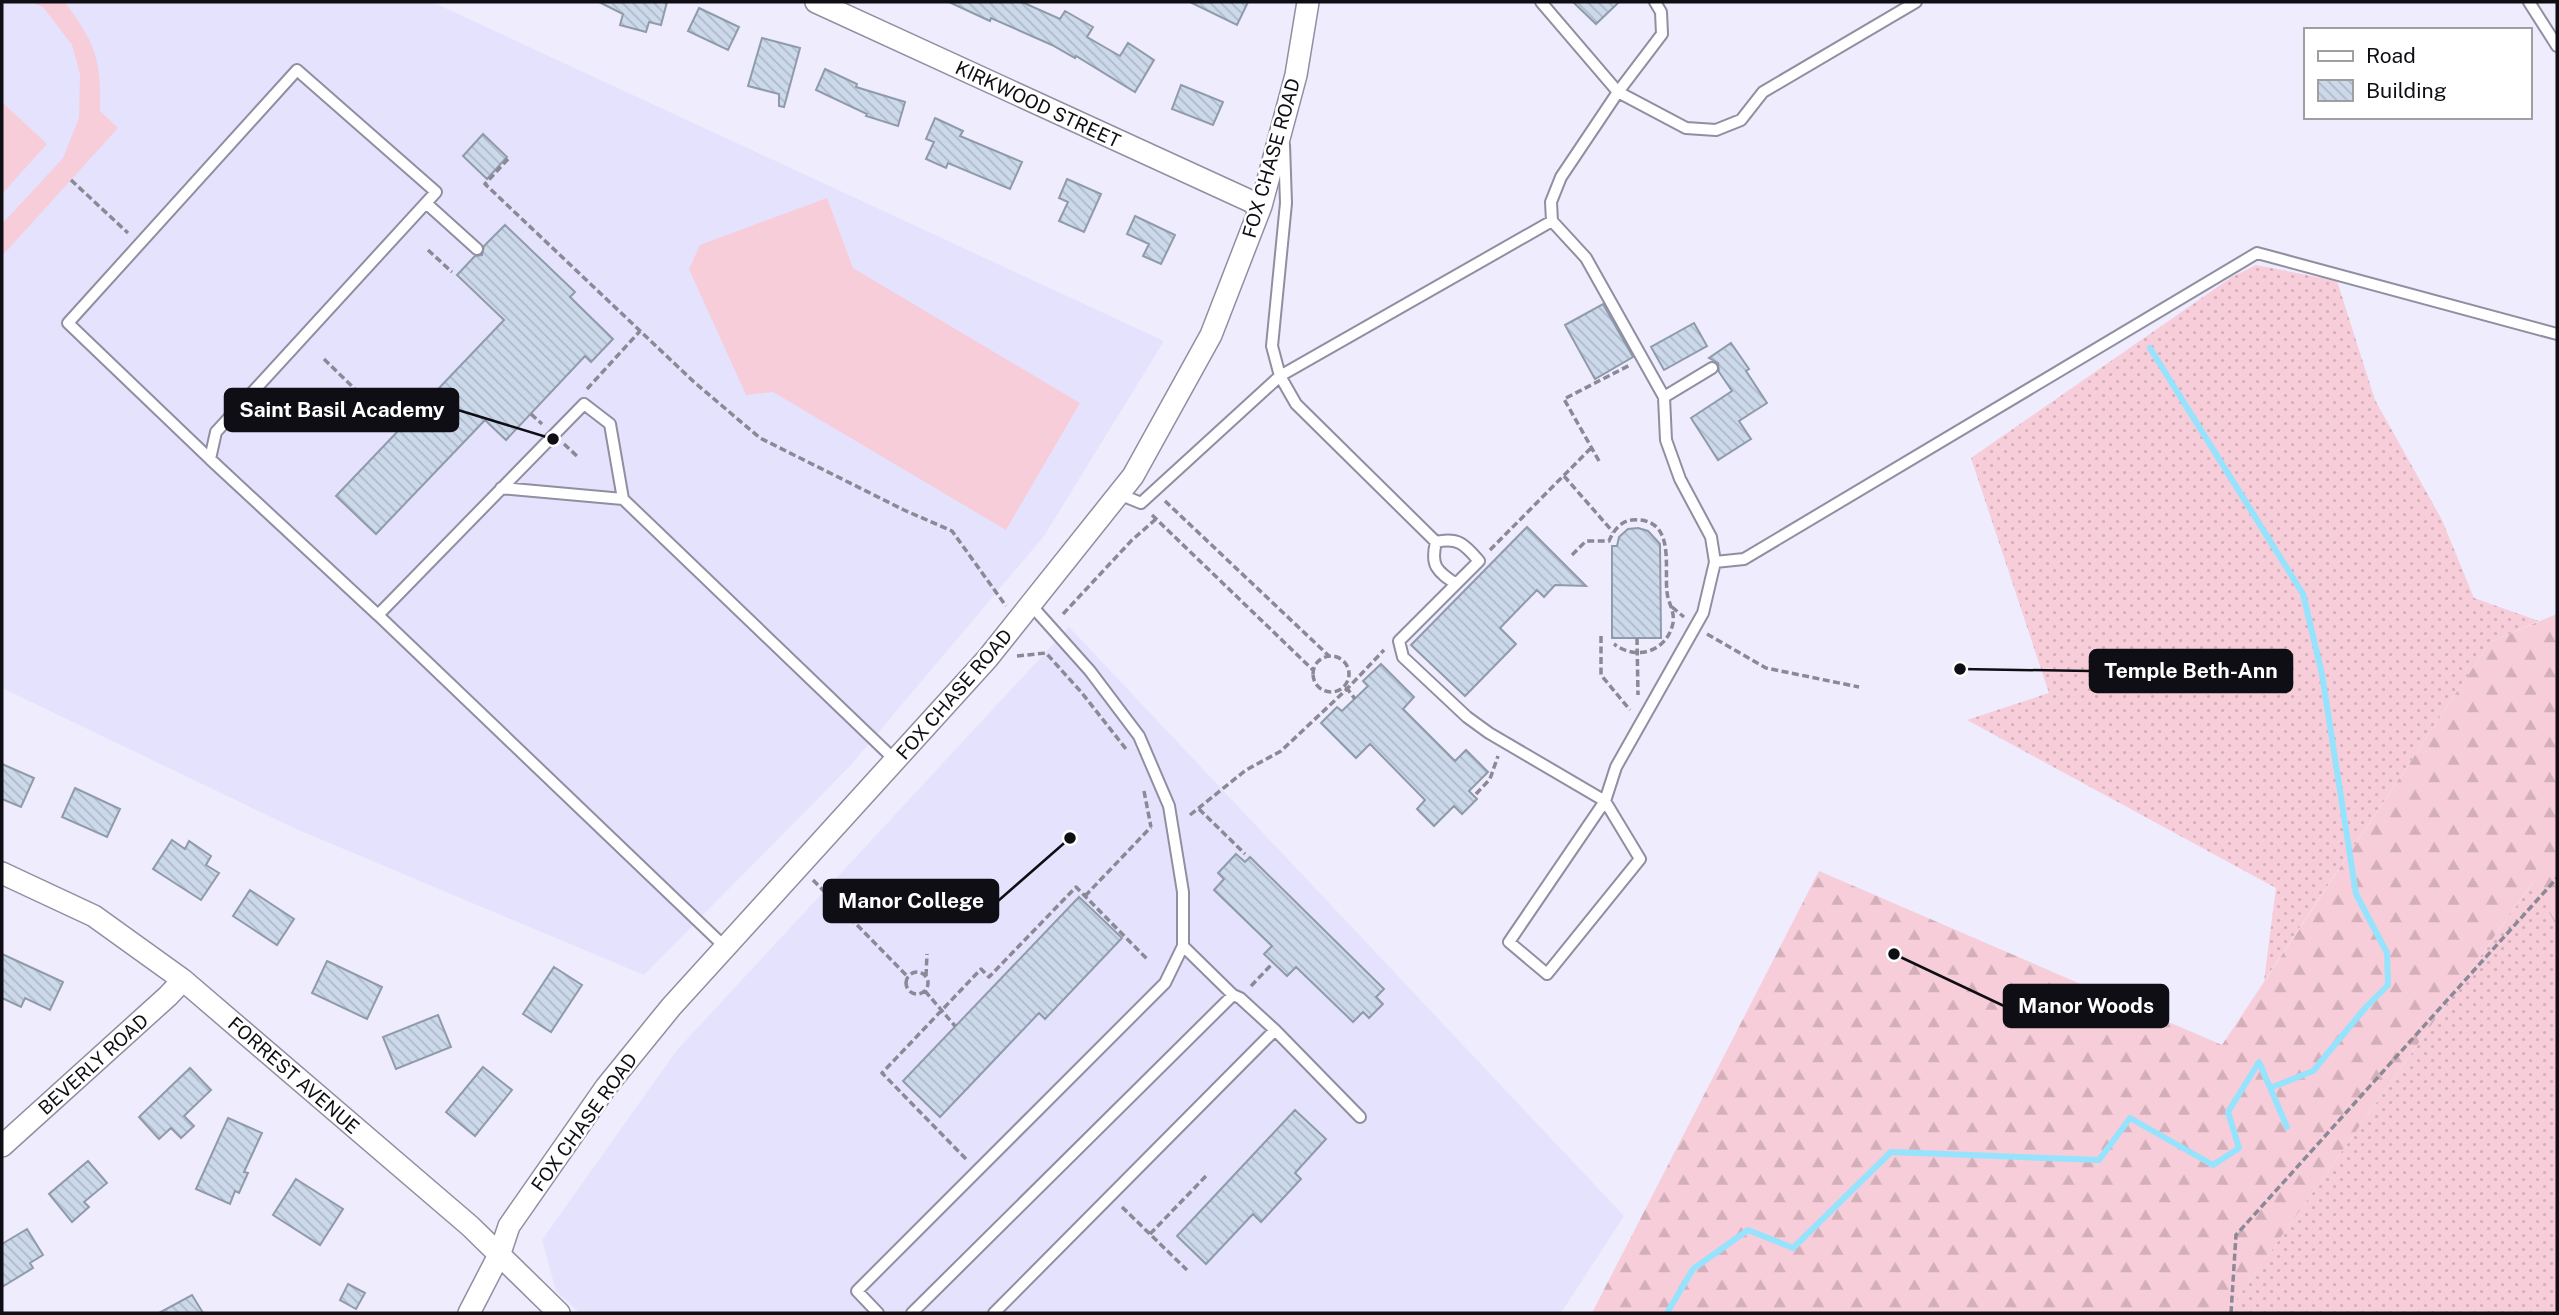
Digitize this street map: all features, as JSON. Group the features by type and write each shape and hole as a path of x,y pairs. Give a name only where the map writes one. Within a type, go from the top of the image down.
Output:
{"street":[{"name":"KIRKWOOD STREET","path":"816,2 1261,206"},
{"name":"FOX CHASE ROAD","path":"469,1313 500,1253 509,1226 606,1087 671,1007 988,659 1133,476 1211,335 1261,206 1296,75 1308,2"},
{"name":"FORREST AVENUE","path":"2,873 94,916 183,980 500,1253 559,1313"},
{"name":"BEVERLY ROAD","path":"2,1146 169,996 183,980"}],"lane":[{"path":"1541,2 1618,92 1686,128 1716,130 1741,120 1763,93 1916,2"},
{"path":"1436,542 1449,539 1465,545 1479,561 1399,641 1403,657 1467,717 1605,801 1640,859 1546,974 1509,942 1605,801 1616,766 1703,613 1715,562 1711,537 1680,479 1666,440 1664,397 1587,258 1552,221 1551,202 1561,177 1618,92 1662,34 1661,12 1655,2"},
{"path":"2529,2 2557,46"},
{"path":"210,459 216,432 436,192 297,70 68,323 210,459 378,614 725,947"},
{"path":"1284,120 1286,202 1272,345 1280,376 1296,404 1436,542"},
{"path":"426,203 477,249"},
{"path":"1119,494 1141,503 1280,376 1552,221"},
{"path":"1715,562 1744,559 2257,253 2557,334"},
{"path":"1664,397 1712,368"},
{"path":"378,614 584,404 610,424 623,499 895,760"},
{"path":"501,488 623,499"},
{"path":"1436,542 1433,555 1438,572 1456,584"},
{"path":"877,1313 857,1291 1165,983 1183,946 1183,892 1172,817 1139,736 1090,671 1031,605"},
{"path":"1183,946 1275,1030 1360,1117"},
{"path":"912,1313 1236,997"},
{"path":"994,1313 1275,1030"}],"path":[{"path":"508,159 485,184 741,424 760,438 904,510 952,530 1009,611"},
{"path":"71,180 139,244"},
{"path":"428,250 452,272"},
{"path":"584,404 588,387 640,331"},
{"path":"324,359 398,431"},
{"path":"1599,461 1564,399 1643,359"},
{"path":"390,423 418,391 424,398 431,391"},
{"path":"531,414 538,420"},
{"path":"560,440 578,457"},
{"path":"1479,561 1591,448"},
{"path":"1564,476 1613,532"},
{"path":"1154,491 1329,656"},
{"path":"1141,503 1313,670"},
{"path":"1063,614 1132,540 1156,519"},
{"path":"1572,555 1586,541 1609,541 1620,524 1630,520 1654,525 1662,536 1667,551 1667,595 1674,621 1670,632 1662,644 1650,652 1628,653 1614,644"},
{"path":"1672,607 1725,646 1766,668 1859,687"},
{"path":"1601,636 1601,675 1641,723"},
{"path":"1637,638 1638,691"},
{"path":"1189,815 1245,770 1281,751 1390,644 1399,641"},
{"path":"1016,656 1046,653 1082,693 1130,754"},
{"path":"1335,656 1345,662 1349,673 1346,688 1337,692 1325,691 1315,684 1313,670 1318,661 1335,656"},
{"path":"1346,688 1355,699"},
{"path":"1476,794 1490,779 1503,741"},
{"path":"1142,784 1151,827"},
{"path":"1198,809 1245,854"},
{"path":"1085,896 1157,819"},
{"path":"2231,1313 2236,1235 2557,878"},
{"path":"813,880 908,977"},
{"path":"978,1170 882,1073 981,969 989,977 1076,887 1147,959"},
{"path":"926,978 917,972 908,977 906,984 911,992 917,994 925,990 927,985 927,954"},
{"path":"1236,997 1273,963"},
{"path":"925,990 956,1026"},
{"path":"1150,1234 1206,1177"},
{"path":"1111,1195 1187,1270"}],"shaded area":[{"path":"2,2 432,2 1164,341 1044,536 850,766 644,975 296,829 2,688"},
{"path":"1069,627 1624,1216 1561,1313 580,1313 556,1291 542,1240 677,1050"}],"green space":[{"path":"31,2 65,2 90,41 98,65 100,111 118,128 2,256 2,224 63,158 79,118 80,74 72,45 43,7"},
{"path":"2,102 47,144 2,194"},
{"path":"827,198 853,268 1080,403 1006,530 773,392 746,395 689,269 700,245"},
{"path":"2256,265 2337,281 2375,400 2442,520 2474,598 2539,621 2490,642 2264,981 2276,888 1967,720 2049,693 1971,458 2232,277"},
{"path":"2557,614 2557,927 2533,882 2227,1313 1592,1313 1819,871 2222,1045 2490,642"},
{"path":"2534,881 2557,927 2557,1313 2227,1313"}],"building":[{"path":"599,2 667,2 661,25 649,22 646,32 620,25 623,14"},
{"path":"949,2 1022,2 1060,19 1065,11 1093,27 1087,37 1120,56 1128,43 1154,60 1135,92 1076,56 1075,58 1052,45"},
{"path":"1190,2 1248,2 1237,25"},
{"path":"1573,2 1619,2 1596,24"},
{"path":"699,8 739,27 728,50 688,31"},
{"path":"762,38 800,48 784,107 779,106 779,94 748,86"},
{"path":"825,69 857,84 856,87 905,102 898,126 866,116 867,114 816,90"},
{"path":"1181,85 1223,102 1213,125 1172,109"},
{"path":"935,118 963,131 960,136 1022,162 1010,189 948,163 946,168 926,159 934,142 926,139"},
{"path":"483,134 507,157 487,179 463,156"},
{"path":"1067,179 1101,194 1084,232 1059,221 1068,202 1059,198"},
{"path":"1135,216 1175,235 1161,264 1143,256 1149,244 1127,234"},
{"path":"505,225 575,292 570,297 613,339 591,362 585,356 506,440 485,420 376,534 336,496 504,320 457,275 475,256 482,255 484,246"},
{"path":"1603,304 1633,357 1595,379 1565,325"},
{"path":"1694,323 1707,346 1664,370 1651,347"},
{"path":"1731,343 1767,403 1739,421 1751,439 1718,460 1691,418 1732,391 1719,372 1718,363 1709,358"},
{"path":"1527,527 1586,586 1555,585 1544,597 1537,590 1500,628 1516,644 1465,696 1411,645"},
{"path":"1628,529 1648,531 1660,544 1661,638 1612,638 1612,546 1617,546 1619,537"},
{"path":"1381,664 1414,697 1403,709 1455,761 1466,750 1488,772 1469,791 1477,799 1462,814 1454,806 1434,826 1417,809 1425,800 1370,744 1356,758 1321,723 1337,707 1342,711 1368,686 1363,681"},
{"path":"2,764 34,778 21,807 2,799"},
{"path":"75,788 120,809 107,837 62,817"},
{"path":"172,840 185,849 189,841 211,856 206,865 219,873 201,900 153,869"},
{"path":"1236,854 1245,862 1250,857 1384,989 1376,997 1383,1004 1369,1018 1363,1012 1353,1022 1296,967 1287,976 1264,954 1272,946 1214,890 1224,879 1218,873"},
{"path":"250,890 294,919 277,945 233,916"},
{"path":"1079,897 1122,938 1045,1019 1039,1013 940,1117 903,1081"},
{"path":"2,954 63,982 50,1010 25,998 21,1007 2,998"},
{"path":"327,961 382,987 367,1019 312,993"},
{"path":"554,967 582,985 551,1032 523,1014"},
{"path":"438,1015 451,1047 396,1069 383,1037"},
{"path":"483,1067 512,1090 475,1136 446,1112"},
{"path":"190,1068 211,1090 184,1116 194,1126 181,1138 171,1128 159,1139 139,1117"},
{"path":"1295,1110 1326,1139 1295,1173 1301,1179 1261,1222 1253,1214 1206,1264 1177,1236"},
{"path":"228,1118 262,1133 244,1172 248,1173 239,1193 235,1191 230,1204 196,1189"},
{"path":"88,1161 107,1183 84,1202 89,1207 72,1222 49,1194"},
{"path":"296,1179 343,1209 320,1245 273,1215"},
{"path":"27,1229 43,1255 30,1263 33,1268 2,1287 2,1244"},
{"path":"348,1284 365,1293 356,1309 340,1300"},
{"path":"192,1295 203,1313 159,1313"}],"waterway":[{"path":"2150,348 2303,594 2322,674 2356,894 2387,953 2388,985 2366,1007 2313,1071 2270,1088"},
{"path":"1667,1313 1693,1269 1748,1230 1793,1248 1891,1152 2099,1160 2130,1118 2213,1165 2239,1148 2228,1112 2259,1062 2287,1127"}],"place":[{"name":"Saint Basil Academy","path":"553,439"},
{"name":"Temple Beth-Ann","path":"1960,669"},
{"name":"Manor College","path":"1070,838"},
{"name":"Manor Woods","path":"1894,954"}]}
